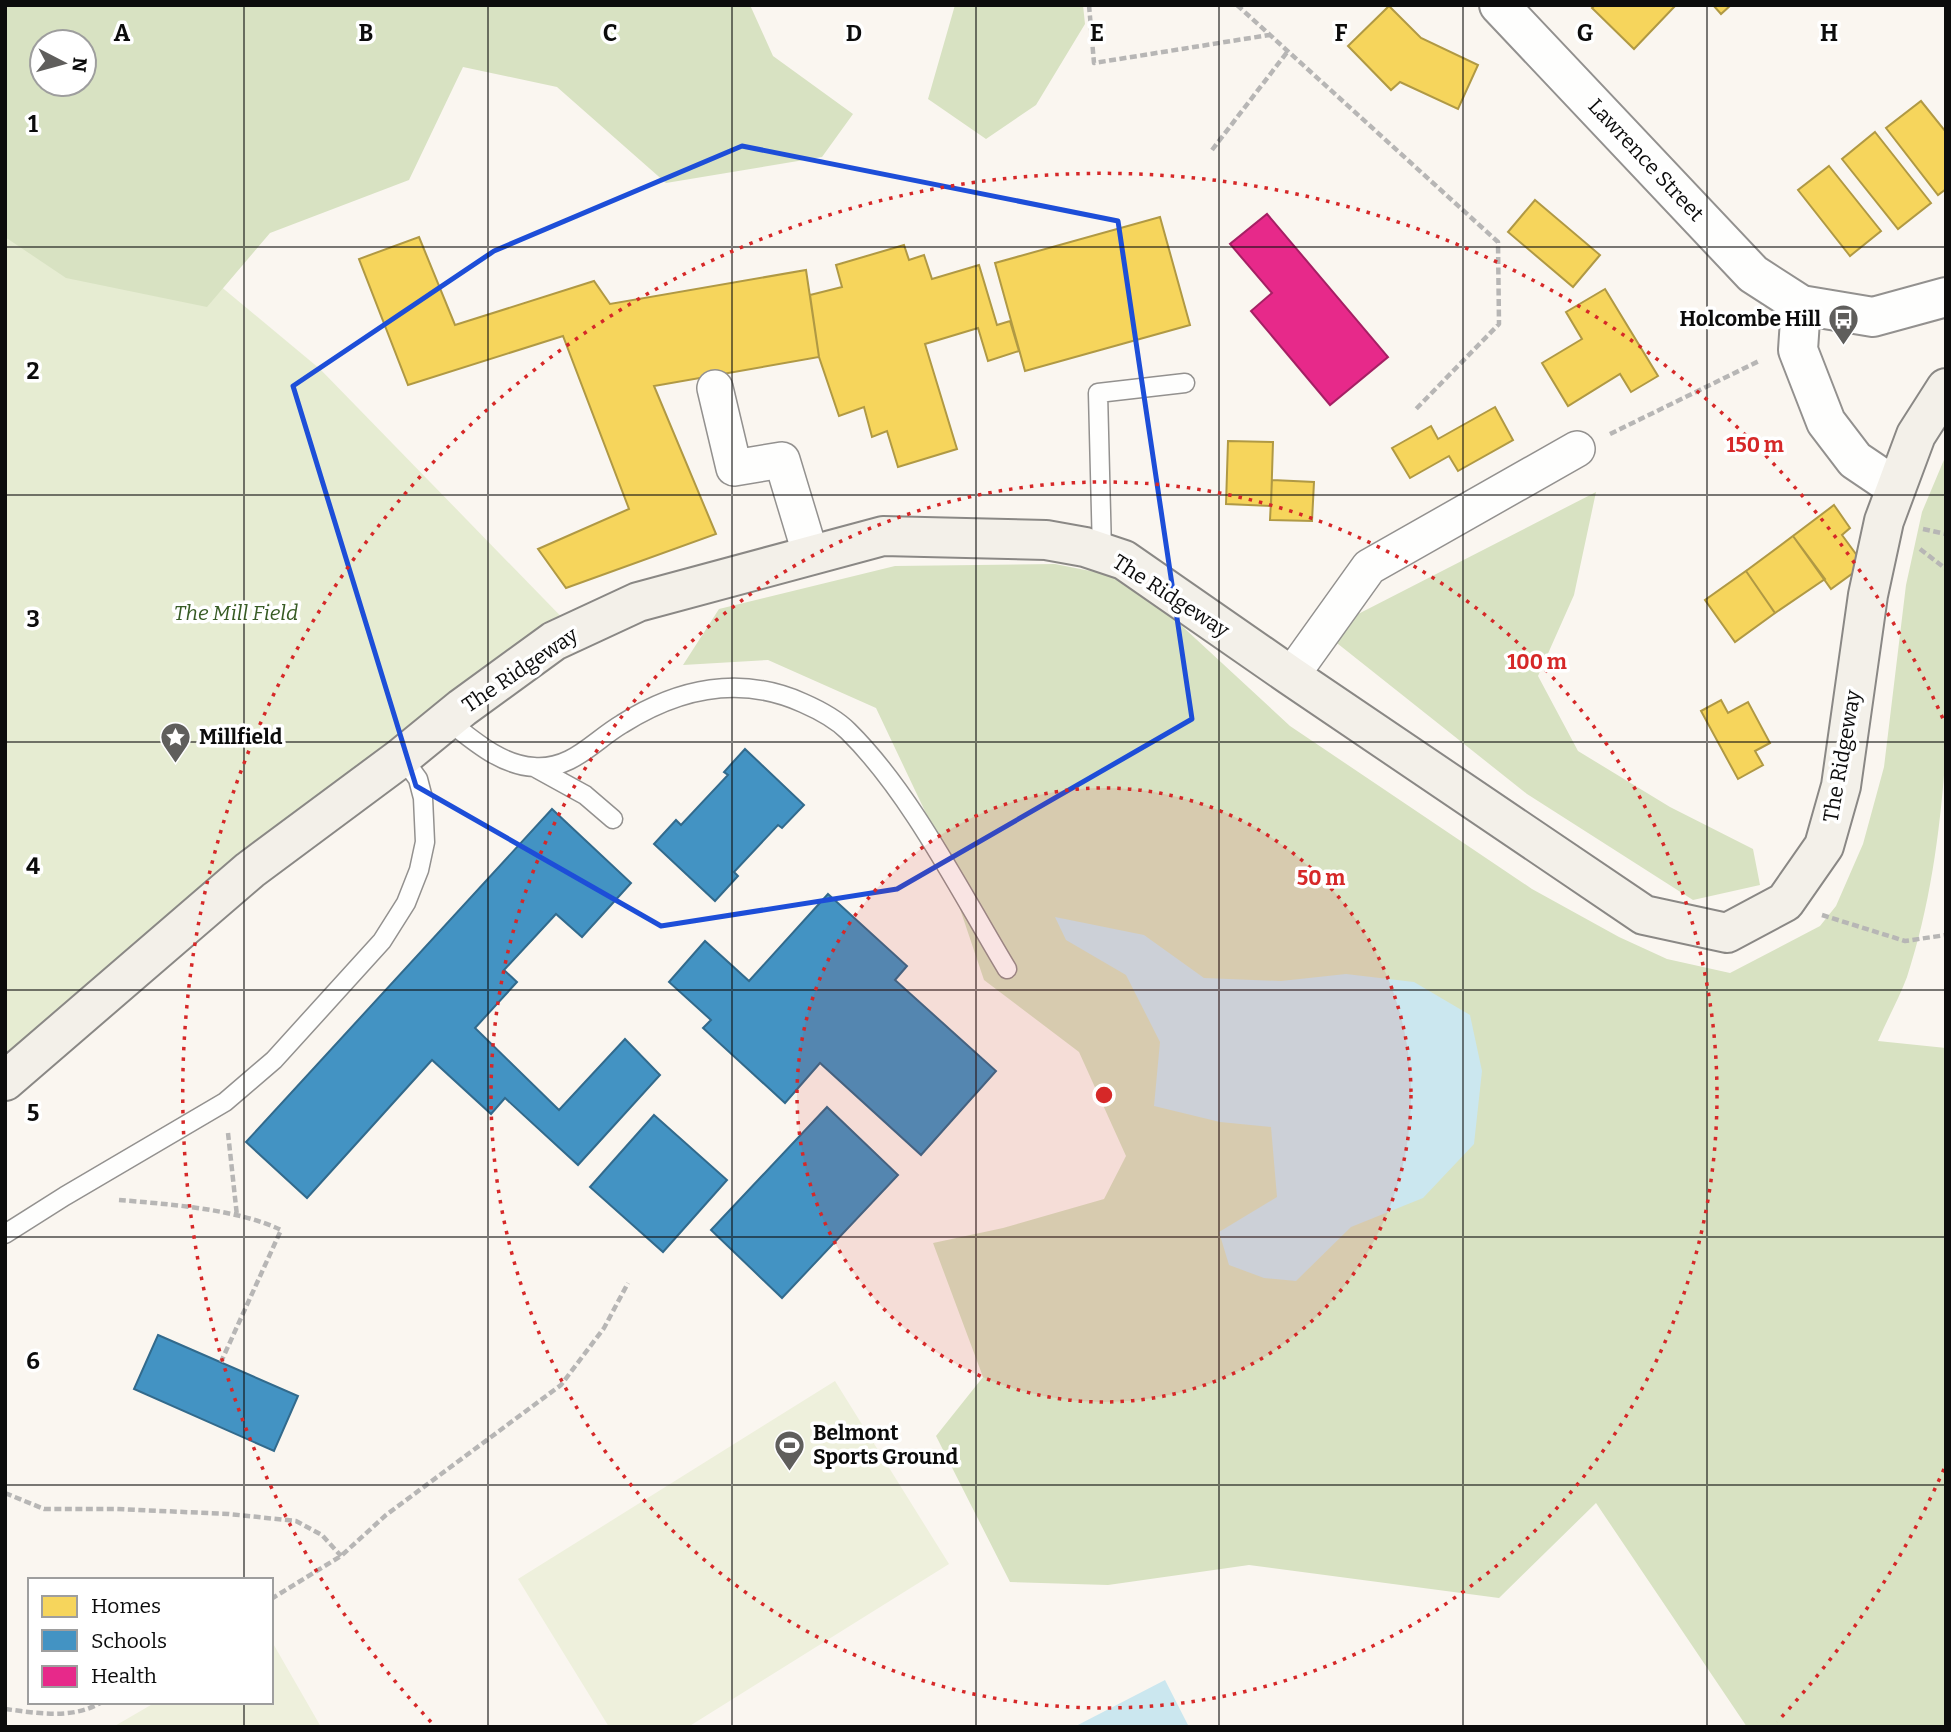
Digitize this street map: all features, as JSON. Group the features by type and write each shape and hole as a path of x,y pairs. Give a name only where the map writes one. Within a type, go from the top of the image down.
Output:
{"main road":[{"name":"The Ridgeway","path":"5,1081 250,870 554,641 638,602 883,536 1046,540 1085,547 1124,560 1291,677 1644,915 1727,933 1785,902 1824,846 1840,786 1868,595 1884,520 1916,435 1946,388"}],"street":[{"name":"Lawrence Street","path":"1499,5 1753,274 1801,305 1873,317 1946,297"},
{"path":"1801,305 1798,350 1826,422 1855,460 1895,487"},
{"path":"715,388 734,468 782,460 811,556"},
{"path":"1291,677 1369,567 1577,449"}],"lane":[{"path":"1102,552 1098,393 1185,383"},
{"path":"447,720 493,754 515,764 536,768 570,761 582,755 621,724 649,708 690,694 734,686 768,690 792,698 818,710 847,730 886,776 915,816 1007,969"},
{"path":"5,1234 225,1102 274,1060 382,941 406,903 419,870 425,842 425,815 418,779 402,757"},
{"path":"536,768 585,795 613,819"}],"path":[{"path":"1089,5 1094,63 1270,35"},
{"path":"1237,5 1498,242 1499,324 1416,409"},
{"path":"1212,150 1288,51"},
{"path":"1577,449 1761,360 1798,350"},
{"path":"1785,902 1905,941 1946,935"},
{"path":"225,1102 237,1216"},
{"path":"65,1196 145,1202 237,1216 261,1220 281,1230 221,1362"},
{"path":"273,1598 341,1556 386,1515 561,1385 604,1328 628,1283"},
{"path":"5,1493 44,1509 229,1514 296,1521 322,1535 341,1556"},
{"path":"5,1709 56,1715 99,1704"}],"highlighted area":[{"path":"742,146 1118,221 1192,719 897,889 661,926 416,786 293,386 494,251"}],"green space":[{"path":"5,5 750,5 773,56 853,114 822,157 666,183 557,87 463,67 409,180 270,233 207,307 66,278 5,237"},
{"path":"955,5 1083,5 1085,24 1036,105 986,139 928,99"},
{"name":"The Mill Field","path":"5,107 320,369 579,635 5,1086"},
{"path":"1946,455 1946,748 1941,806 1923,921 1904,985 1878,1041 1946,1048 1946,1727 1747,1727 1596,1503 1499,1598 1249,1565 1108,1585 1010,1582 936,1436 983,1377 933,1243 1003,1228 1104,1199 1126,1156 1079,1052 984,980 932,826 876,708 768,660 683,665 719,609 895,566 1055,564 1131,579 1290,726 1532,889 1619,937 1667,959 1730,973 1820,926 1836,906 1863,844 1884,767 1906,585 1922,512"},
{"path":"1596,492 1574,595 1538,676 1578,751 1670,807 1753,849 1760,885 1693,900 1527,794 1323,632"},
{"name":"Belmont Sports Ground","path":"835,1381 949,1564 688,1727 609,1727 518,1579"},
{"path":"273,1643 321,1727 113,1727 153,1704 273,1704"}],"water":[{"path":"1055,917 1144,935 1204,978 1281,981 1346,974 1414,982 1470,1015 1482,1071 1474,1144 1423,1198 1351,1227 1296,1281 1264,1278 1229,1265 1219,1232 1277,1197 1271,1127 1220,1122 1154,1106 1160,1042 1126,975 1066,940"},
{"path":"1165,1680 1189,1727 1074,1727"}],"building: Homes":[{"path":"1595,5 1676,5 1634,49 1592,8"},
{"path":"1713,5 1731,5 1721,14"},
{"path":"1389,6 1421,38 1478,65 1458,109 1400,82 1391,90 1348,46"},
{"path":"1921,101 1946,132 1946,189 1938,195 1886,128"},
{"path":"1875,132 1931,203 1898,229 1842,159"},
{"path":"1829,166 1881,231 1850,256 1798,190"},
{"path":"1535,200 1600,255 1573,287 1508,232"},
{"path":"1160,217 1190,325 1025,371 995,263"},
{"path":"419,237 455,325 594,281 610,304 806,270 819,357 654,386 716,534 566,588 538,549 629,509 563,336 408,385 359,259"},
{"path":"904,245 909,260 924,255 932,279 979,265 997,325 1010,321 1019,351 988,361 978,328 925,344 957,449 898,467 887,431 872,437 864,407 839,416 819,357 810,295 842,287 836,265"},
{"path":"1605,289 1658,376 1631,392 1620,374 1568,406 1542,363 1582,339 1566,312"},
{"path":"1495,407 1513,440 1458,471 1449,456 1410,478 1392,448 1431,426 1438,439"},
{"path":"1228,441 1273,442 1271,506 1226,504"},
{"path":"1272,480 1314,482 1312,521 1270,520"},
{"path":"1834,505 1850,528 1842,535 1864,565 1831,589 1793,536"},
{"path":"1793,536 1825,579 1775,613 1746,571"},
{"path":"1746,571 1775,613 1735,642 1705,600"},
{"path":"1721,700 1728,713 1748,702 1770,743 1755,751 1763,765 1738,779 1701,711"}],"building: Schools":[{"path":"745,749 804,805 782,828 778,825 734,872 738,876 715,901 654,844 676,820 681,825 728,775 724,772"},
{"path":"552,809 631,883 582,937 556,914 504,970 517,982 475,1028 559,1110 625,1039 660,1075 578,1165 505,1098 491,1114 432,1060 307,1198 246,1142"},
{"path":"828,894 907,966 895,980 996,1071 921,1155 820,1063 785,1103 703,1028 711,1020 669,982 705,941 749,981"},
{"path":"827,1107 898,1175 782,1298 711,1230"},
{"path":"654,1115 727,1180 663,1252 590,1187"},
{"path":"158,1335 298,1396 274,1451 134,1389"}],"building: Health":[{"path":"1267,214 1388,357 1330,405 1251,311 1272,293 1230,244"}],"place":[{"name":"Holcombe Hill","path":"1844,346"},
{"name":"Millfield","path":"176,764"},
{"name":"Belmont Sports Ground","path":"790,1472"}]}
